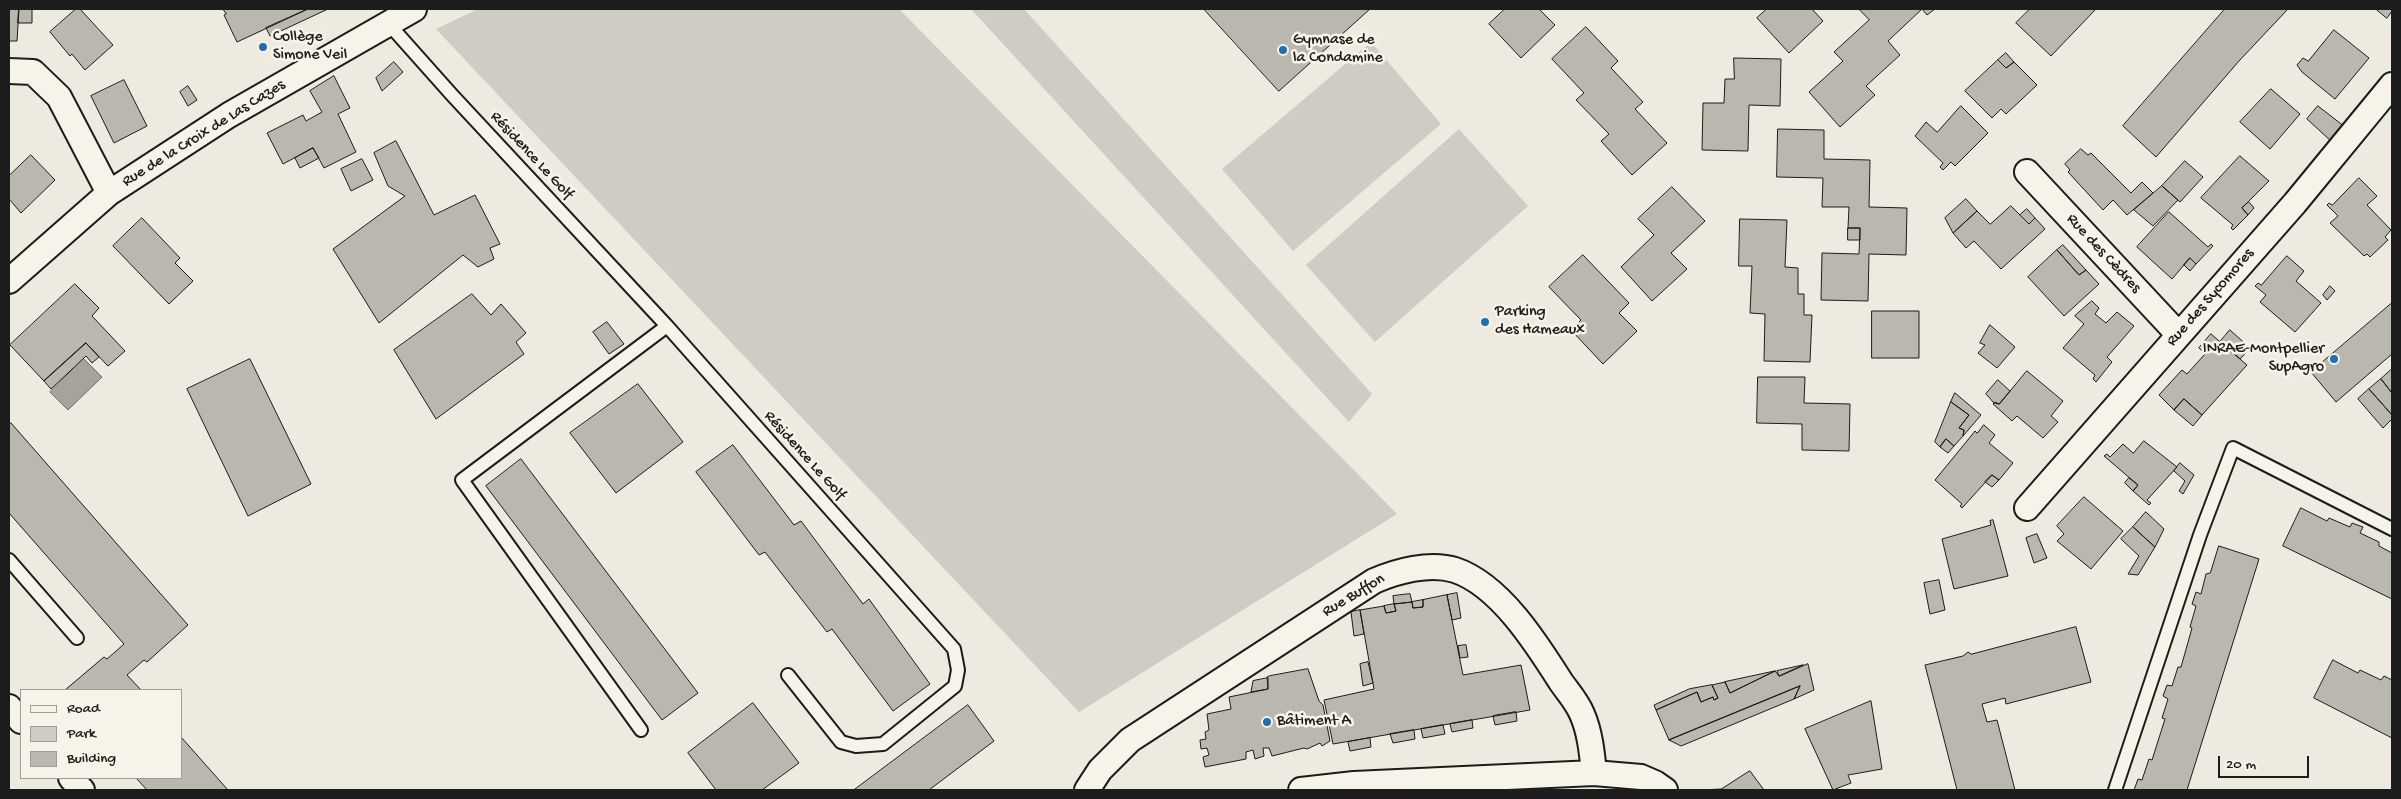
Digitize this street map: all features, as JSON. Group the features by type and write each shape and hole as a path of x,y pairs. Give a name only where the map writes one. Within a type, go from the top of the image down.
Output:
{"street":[{"name":"Rue de la Croix de Las Cazes","path":"9,281 109,193 229,115 388,22 414,9"},
{"path":"9,71 33,72 59,97 109,193"},
{"name":"Rue des Sycomores","path":"2027,508 2295,203 2392,85"},
{"name":"Rue des Cèdres","path":"2027,172 2178,335"},
{"name":"Rue Buffon","path":"1087,790 1100,770 1130,740 1374,581 1400,570 1425,568 1454,570 1473,579 1492,593 1535,642 1582,713 1590,739 1594,773"},
{"path":"9,707 20,720"},
{"path":"1301,790 1354,784 1594,773 1641,777 1666,790"},
{"path":"72,779 82,790"}],"lane":[{"name":"Résidence Le Golf","path":"388,22 452,95 667,326 954,648 958,670 955,686 883,744 869,746 841,742 788,675"},
{"path":"641,730 462,480 667,326"},
{"path":"2115,790 2200,535 2233,448 2392,528"},
{"path":"9,560 78,638"}],"green space":[{"path":"478,9 899,9 1397,514 1079,712 436,29"},
{"path":"971,9 1024,9 1372,394 1349,422"},
{"path":"1371,42 1441,124 1293,251 1222,169"},
{"path":"1459,129 1528,206 1375,342 1306,265"}],"shaded area":[{"path":"84,359 102,377 68,410 50,392"}],"building":[{"path":"9,9 19,9 17,41 9,41"},
{"path":"19,9 32,9 32,23 18,23"},
{"path":"76,9 80,9 113,45 85,70 72,54 70,56 50,32"},
{"path":"223,9 308,9 237,42"},
{"path":"308,9 328,9 270,36 266,28"},
{"name":"Gymnase de la Condamine","path":"1204,9 1370,9 1279,91"},
{"path":"1505,9 1539,9 1555,25 1521,58 1489,24"},
{"path":"1767,9 1812,9 1823,21 1789,53 1757,18"},
{"path":"1859,9 1922,9 1888,41 1900,55 1866,86 1875,95 1840,127 1809,92 1843,61 1834,52 1869,20"},
{"path":"1922,9 1935,9 1927,15"},
{"path":"2030,9 2096,9 2051,56 2016,23"},
{"path":"2225,9 2288,9 2239,61 2156,157 2123,126"},
{"path":"2376,9 2392,9 2392,11 2387,18"},
{"path":"1586,27 1618,61 1611,68 1643,102 1635,109 1667,143 1632,175 1601,141 1609,134 1576,100 1584,93 1552,59"},
{"path":"2334,30 2369,58 2335,99 2302,72 2297,65 2303,58 2308,61"},
{"path":"2006,53 2014,62 2006,68 1998,60"},
{"path":"1734,58 1781,59 1780,106 1749,105 1748,151 1702,150 1703,103 1724,103 1725,79 1734,79"},
{"path":"1998,60 2006,68 2014,62 2037,85 2006,114 2001,109 1992,118 1965,91"},
{"path":"394,62 403,72 382,91 376,78"},
{"path":"334,76 350,108 338,114 356,152 324,168 313,148 283,164 267,133 303,115 306,121 322,112 310,91"},
{"path":"124,80 147,126 114,143 91,96"},
{"path":"188,86 197,100 188,106 180,92"},
{"path":"2271,89 2300,114 2270,149 2240,122"},
{"path":"1961,106 1988,133 1955,166 1951,162 1943,170 1940,167 1943,163 1915,136 1926,122 1937,132"},
{"path":"2318,106 2345,127 2332,142 2307,119"},
{"path":"1778,129 1824,130 1824,159 1870,160 1869,207 1907,208 1906,255 1869,254 1868,301 1821,300 1822,253 1859,254 1860,228 1848,228 1849,207 1822,207 1823,178 1777,177"},
{"path":"396,141 434,215 475,195 500,244 490,248 494,259 478,267 463,255 379,323 333,249 405,196 388,186 374,153"},
{"path":"313,148 319,158 300,168 295,158"},
{"path":"2081,149 2088,155 2091,153 2131,193 2142,182 2153,193 2127,215 2113,200 2103,210 2068,172 2070,170 2065,164"},
{"path":"31,155 55,180 21,213 9,199 9,176"},
{"path":"2240,156 2269,181 2242,208 2248,215 2233,230 2231,228 2233,225 2201,198"},
{"path":"362,159 373,180 351,191 341,169"},
{"path":"2185,161 2203,177 2180,202 2162,186"},
{"path":"2359,178 2377,196 2367,205 2391,230 2385,237 2388,240 2370,257 2367,254 2364,256 2330,223 2338,216 2327,205 2329,203 2332,205"},
{"path":"2162,186 2178,200 2153,226 2134,210"},
{"path":"1672,187 1705,221 1671,253 1687,269 1652,301 1621,267 1654,235 1638,219"},
{"path":"1966,199 1977,211 1953,233 1945,218"},
{"path":"2249,202 2254,208 2248,215 2242,208"},
{"path":"2011,206 2029,224 2035,218 2045,229 2001,269 1974,241 1966,248 1953,233 1977,211 1990,224"},
{"path":"2027,209 2035,218 2029,224 2020,215"},
{"path":"2169,212 2208,247 2211,244 2213,246 2196,264 2190,258 2172,279 2137,247"},
{"path":"142,218 180,258 175,263 193,281 169,304 113,246"},
{"path":"1740,219 1787,220 1785,267 1798,268 1798,294 1804,294 1804,315 1812,315 1810,362 1764,361 1765,314 1750,313 1752,266 1739,266"},
{"path":"1848,228 1860,228 1860,240 1848,240"},
{"path":"2063,245 2086,270 2079,275 2057,250"},
{"path":"2057,250 2079,275 2086,270 2099,284 2064,316 2028,277"},
{"path":"1583,255 1629,303 1619,313 1637,331 1603,364 1571,330 1581,320 1549,287"},
{"path":"2287,256 2304,271 2296,281 2321,303 2295,332 2260,302 2266,295 2255,286 2258,283 2261,285"},
{"path":"2190,258 2196,264 2190,271 2184,265"},
{"path":"75,284 99,308 92,316 125,351 108,366 86,343 44,381 10,345"},
{"path":"2330,286 2335,291 2327,300 2323,295"},
{"path":"472,294 491,315 501,304 526,333 516,342 524,354 436,419 394,350"},
{"path":"2092,301 2099,308 2095,314 2106,323 2117,312 2134,326 2107,357 2112,362 2096,382 2093,379 2095,375 2063,348 2084,324 2075,316"},
{"path":"2392,303 2392,354 2336,402 2311,372"},
{"path":"1872,311 1919,311 1919,358 1872,358"},
{"path":"607,322 624,344 609,354 593,332"},
{"path":"1990,325 2015,347 1997,368 1978,353 1985,345 1980,343"},
{"path":"2230,330 2250,348 2240,359 2220,342"},
{"path":"2211,334 2247,365 2202,415 2184,399 2174,410 2159,395 2182,370 2187,374 2205,354 2199,348"},
{"path":"86,343 99,357 92,363 86,356 51,389 44,381"},
{"path":"250,359 311,484 248,516 187,389"},
{"path":"2392,369 2392,393 2381,379"},
{"path":"2027,371 2063,401 2051,416 2058,422 2043,438 2017,416 2012,421 1993,404 1995,402 1999,404"},
{"path":"1758,377 1805,377 1804,403 1850,404 1849,451 1802,450 1802,424 1757,423"},
{"path":"2381,379 2392,393 2392,415 2369,389"},
{"path":"1998,380 2010,391 1999,404 1994,403 1986,394"},
{"path":"638,384 683,442 616,493 570,433"},
{"path":"2369,389 2392,415 2392,419 2383,428 2358,399"},
{"path":"1955,393 1981,415 1963,436 1964,430 1959,428 1969,415 1951,402"},
{"path":"2184,399 2202,415 2193,426 2174,410"},
{"path":"1951,402 1969,415 1959,428 1964,430 1963,436 1954,446 1946,439 1940,447 1935,442"},
{"path":"11,423 188,625 147,662 144,660 127,675 140,689 66,689 104,657 107,659 124,644 9,513 9,425"},
{"path":"1984,425 1995,435 1989,443 2013,463 1999,480 1992,475 1962,508 1960,506 1962,504 1935,480 1975,431 1977,433"},
{"path":"1946,439 1954,446 1948,453 1940,447"},
{"path":"2144,441 2177,467 2147,500 2151,503 2149,505 2133,491 2138,485 2104,456 2107,454 2110,457 2123,444 2133,453"},
{"path":"733,445 794,525 801,521 863,604 869,599 930,684 893,711 832,629 827,632 765,552 759,555 696,472"},
{"path":"521,459 698,693 662,720 486,486"},
{"path":"2180,463 2194,475 2183,494 2179,491 2185,481 2174,471"},
{"path":"1992,475 1999,480 1992,487 1985,482"},
{"path":"2129,478 2138,485 2133,491 2125,483"},
{"path":"2084,497 2123,531 2091,569 2057,541 2064,534 2057,526"},
{"path":"2301,508 2327,521 2329,518 2350,527 2352,523 2363,527 2360,533 2379,542 2379,546 2392,553 2392,599 2283,546"},
{"path":"2146,512 2164,529 2155,547 2133,527"},
{"path":"1993,520 2008,576 1954,589 1942,539 1991,525 1990,521"},
{"path":"2133,527 2155,547 2138,575 2128,574 2139,556 2121,539"},
{"path":"2037,534 2047,558 2034,563 2026,538"},
{"path":"2219,546 2259,559 2187,790 2134,790 2138,779 2142,780 2149,759 2152,760 2165,719 2162,718 2168,699 2163,696 2167,685 2172,686 2178,667 2181,667 2196,606 2192,604 2196,592 2201,594 2206,574 2210,573"},
{"path":"1939,580 1945,610 1930,614 1924,583"},
{"path":"1457,593 1461,618 1452,620 1447,595"},
{"path":"1410,594 1412,602 1394,604 1393,596"},
{"path":"1447,595 1463,675 1521,665 1530,710 1333,744 1324,700 1374,689 1360,610 1384,606 1386,613 1396,611 1394,604 1412,602 1413,608 1423,607 1423,600"},
{"path":"1423,600 1423,607 1413,608 1412,602"},
{"path":"1394,604 1396,611 1386,613 1384,606"},
{"path":"1360,610 1364,634 1354,636 1351,612"},
{"path":"2076,627 2091,682 2006,704 2005,698 1982,704 1987,722 1997,720 2015,790 1957,790 1925,665 1963,656 1968,652 1971,654"},
{"path":"1466,645 1468,657 1460,658 1458,646"},
{"path":"2333,660 2358,673 2360,670 2381,680 2384,676 2392,680 2392,738 2314,698"},
{"path":"1368,662 1373,683 1363,686 1360,664"},
{"path":"1808,664 1814,690 1794,699 1800,686 1669,740 1656,710 1697,692 1701,702 1713,697 1714,700 1718,698 1712,685 1725,682 1730,693 1775,671 1779,676"},
{"path":"1803,665 1779,676 1777,671"},
{"name":"Bâtiment A","path":"1308,669 1319,701 1323,705 1330,741 1322,746 1320,743 1307,749 1304,748 1272,756 1269,748 1263,748 1264,756 1255,759 1253,750 1246,752 1246,759 1205,767 1203,757 1209,755 1207,748 1201,749 1200,740 1206,739 1205,732 1209,730 1207,714 1231,709 1229,697 1268,689 1267,677 1269,676"},
{"path":"1775,671 1730,693 1725,682"},
{"path":"1268,678 1268,689 1251,692 1253,681"},
{"path":"1712,685 1718,698 1714,700 1713,697 1701,702 1697,692 1656,710 1654,705 1689,689"},
{"path":"1800,686 1794,699 1681,746 1669,740"},
{"path":"1871,701 1882,769 1848,775 1851,783 1833,790 1805,729"},
{"path":"753,703 799,763 762,790 716,790 688,753"},
{"path":"968,705 994,741 929,790 854,790"},
{"path":"1516,712 1517,721 1495,725 1493,716"},
{"path":"1472,720 1473,728 1452,732 1450,724"},
{"path":"1443,725 1445,734 1423,738 1421,729"},
{"path":"1414,730 1415,739 1393,743 1390,734"},
{"path":"182,738 228,790 147,790 137,779 182,779"},
{"path":"1370,738 1371,747 1350,751 1348,742"},
{"path":"1750,771 1764,790 1701,790 1721,789"}],"place":[{"name":"Collège Simone Veil","path":"263,47"},
{"name":"Gymnase de la Condamine","path":"1283,50"},
{"name":"Parking des Hameaux","path":"1485,322"},
{"name":"INRAE-Montpellier SupAgro","path":"2334,359"},
{"name":"Bâtiment A","path":"1267,722"}]}
